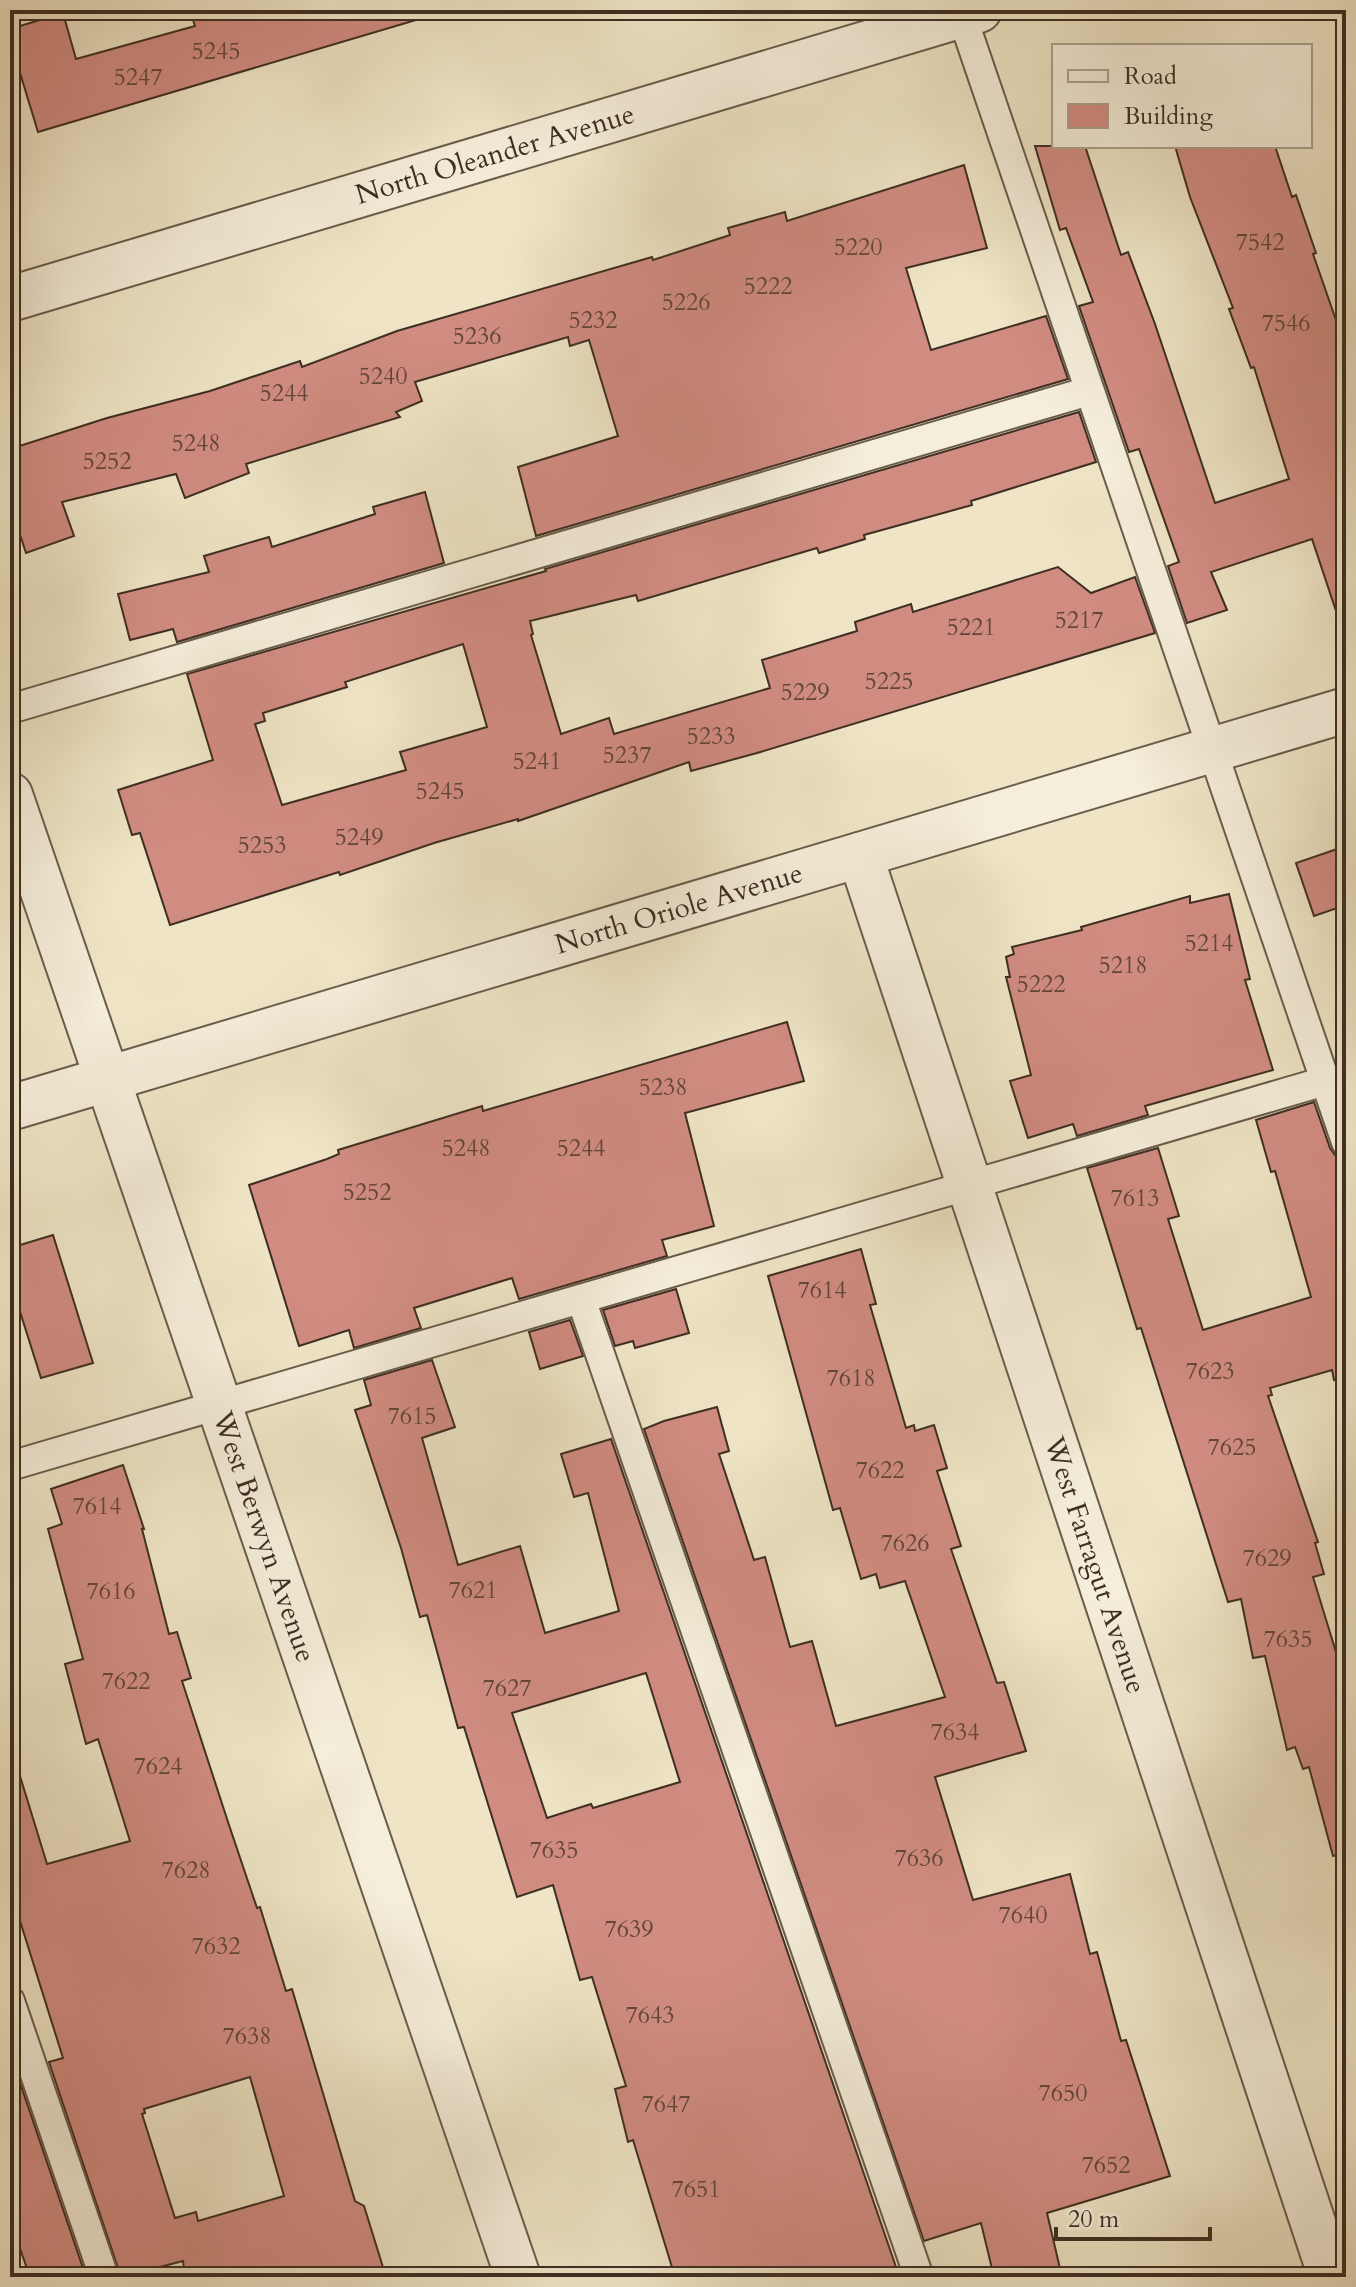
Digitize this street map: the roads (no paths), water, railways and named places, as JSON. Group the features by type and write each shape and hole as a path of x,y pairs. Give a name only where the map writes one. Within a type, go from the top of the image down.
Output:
{"street":[{"name":"North Oleander Avenue","path":"10,299 967,12"},
{"name":"North Oriole Avenue","path":"10,1108 1346,710"},
{"name":"West Berwyn Avenue","path":"10,795 518,2277"},
{"name":"West Farragut Avenue","path":"860,855 1331,2277"}],"lane":[{"path":"967,12 1089,391 1346,1142"},
{"path":"10,709 1089,391"},
{"path":"10,1466 1325,1081"},
{"path":"581,1299 919,2277"},
{"path":"10,2001 104,2277"}]}
